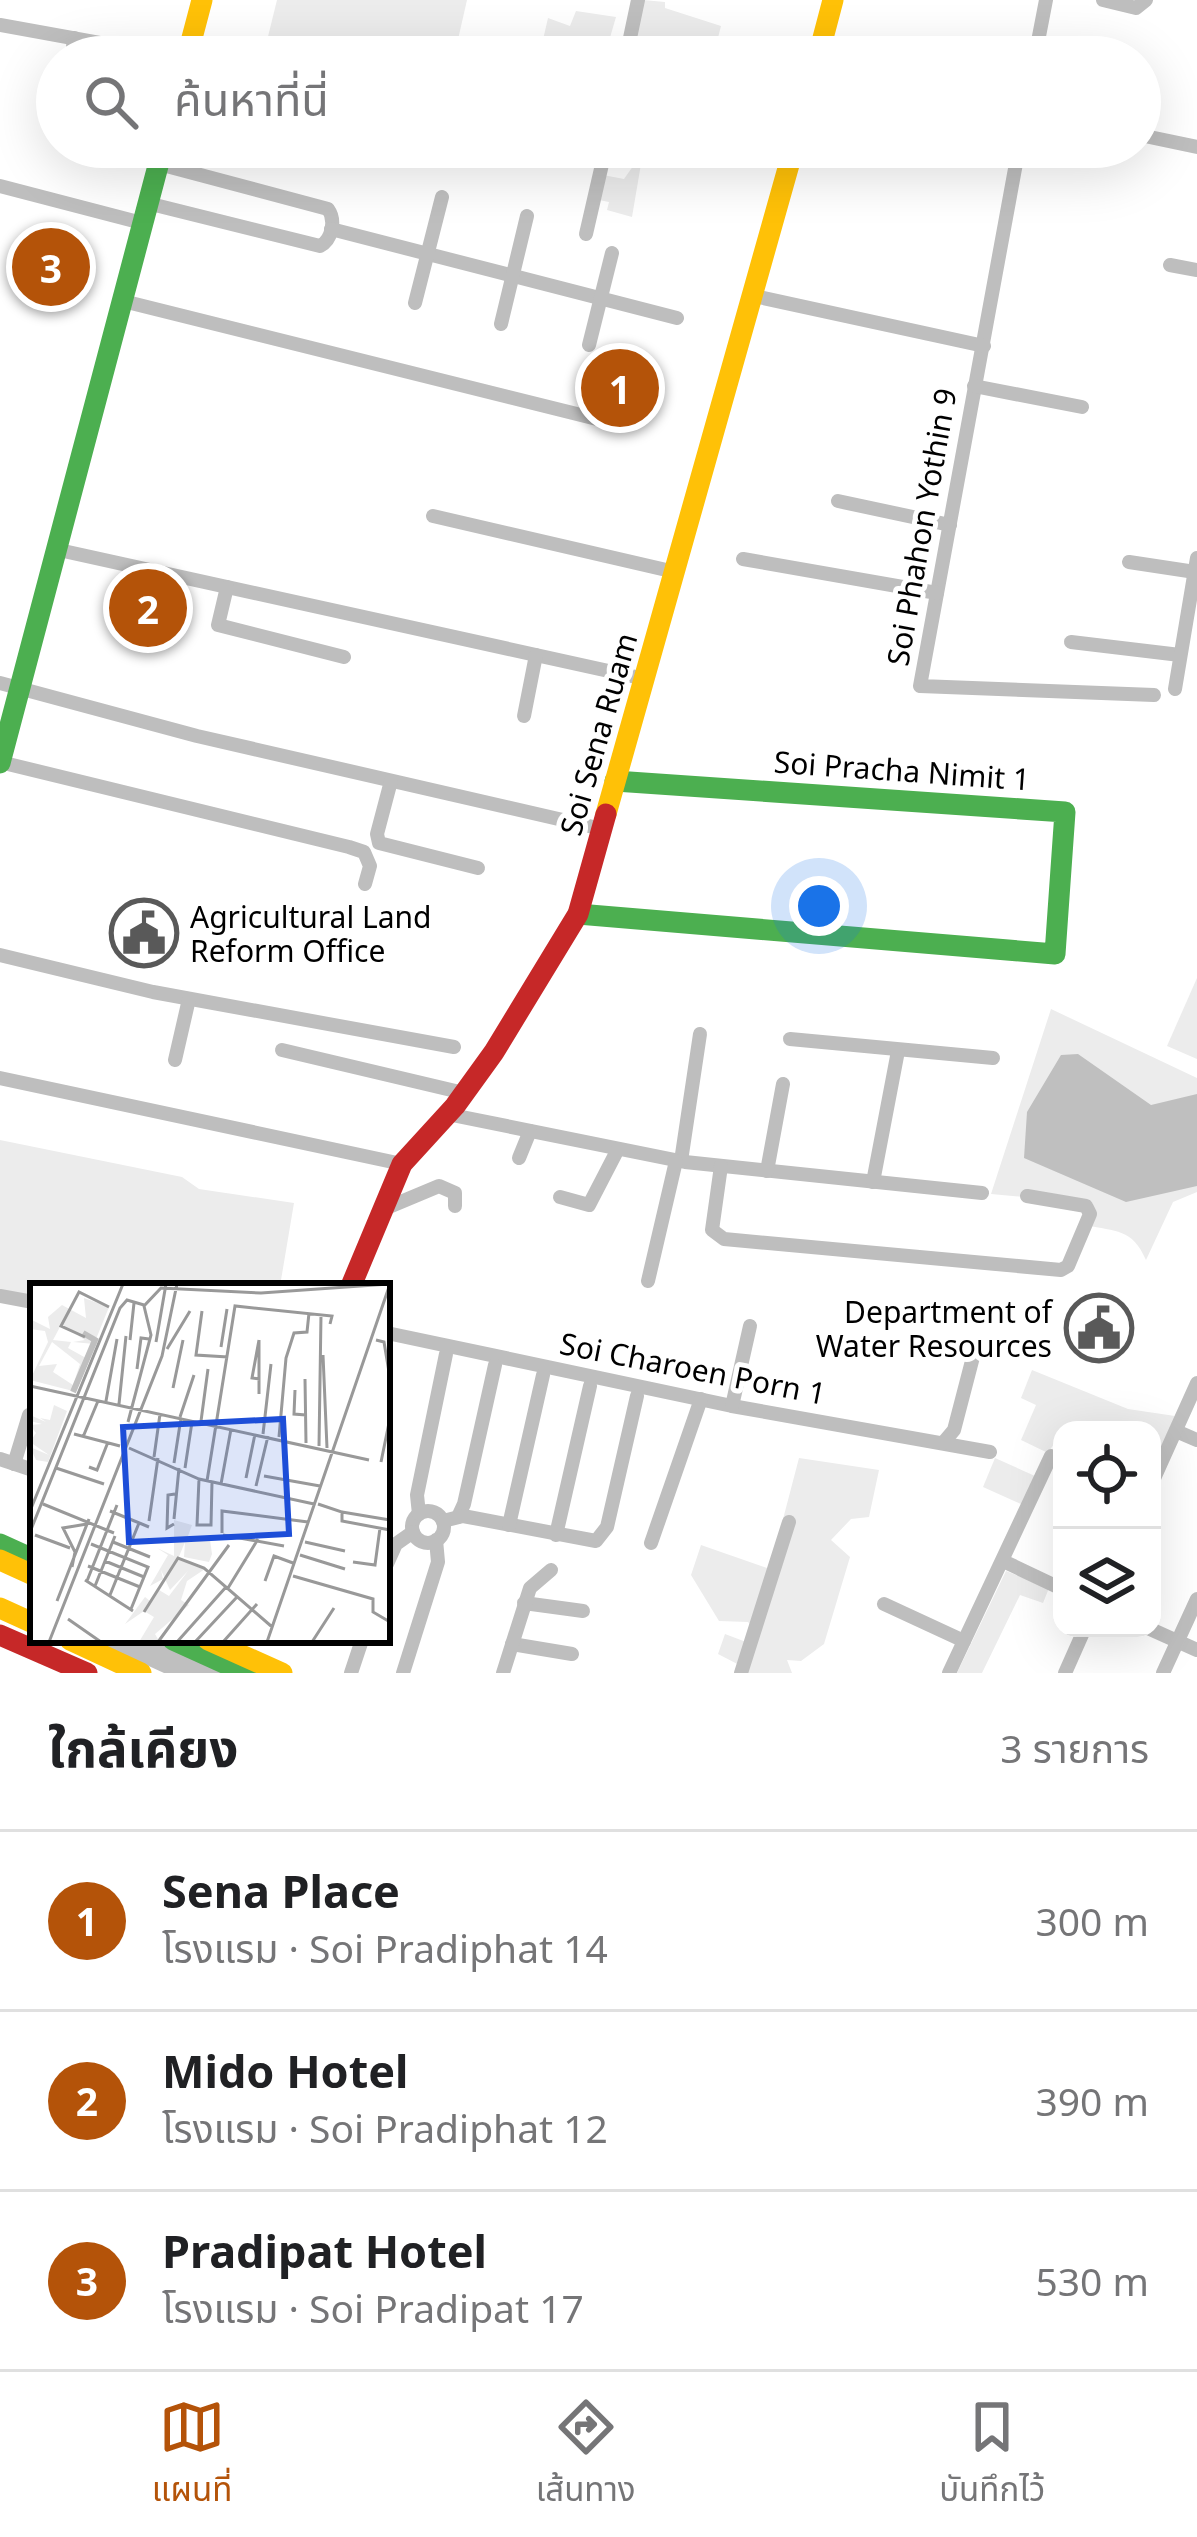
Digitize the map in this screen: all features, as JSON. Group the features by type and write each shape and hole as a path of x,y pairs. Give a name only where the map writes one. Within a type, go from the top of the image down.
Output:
{"main road":[{"path":"193,36 202,0"},
{"path":"824,36 833,0"},
{"path":"0,762 10,686 58,550 157,168"},
{"name":"Soi Sena Ruam","path":"352,1283 402,1164 494,1052 578,914 788,168"},
{"name":"Soi Pracha Nimit 1","path":"578,914 1055,954 1065,812 615,781"},
{"path":"0,1544 30,1558"},
{"path":"0,1560 30,1574"},
{"path":"0,1608 30,1622"},
{"path":"0,1635 87,1673"},
{"path":"76,1643 141,1673"},
{"path":"179,1643 246,1673"},
{"path":"215,1643 282,1673"}],"street":[{"path":"630,36 638,0"},
{"path":"1039,36 1046,0"},
{"path":"1103,0 1136,8 1146,0"},
{"path":"0,25 63,36"},
{"path":"1161,139 1197,147"},
{"path":"0,186 320,246 328,240 328,209 199,168"},
{"path":"586,234 601,168"},
{"name":"Soi Phahon Yothin 9","path":"1015,168 920,686 1154,695"},
{"path":"415,303 442,197"},
{"path":"500,323 527,216"},
{"path":"331,229 677,318"},
{"path":"589,345 612,253"},
{"path":"1170,266 1197,270"},
{"path":"754,296 984,346"},
{"path":"123,301 597,418"},
{"path":"974,386 1082,407"},
{"path":"838,502 950,525"},
{"path":"433,516 675,572"},
{"path":"58,550 645,679"},
{"path":"743,560 938,593"},
{"path":"1129,562 1196,565 1175,689"},
{"path":"227,587 218,625 344,657"},
{"path":"1071,641 1180,655"},
{"path":"524,716 536,656"},
{"path":"10,686 197,736 602,829"},
{"path":"0,762 364,852 370,866 365,884"},
{"path":"391,781 377,834 379,843 478,868"},
{"path":"0,955 190,999 454,1047"},
{"path":"175,1060 190,999"},
{"path":"648,1281 679,1161 700,1034"},
{"path":"790,1039 993,1058"},
{"path":"282,1050 464,1093"},
{"path":"873,1182 898,1051"},
{"path":"0,1078 402,1164"},
{"path":"767,1171 783,1084"},
{"path":"447,1114 679,1161 974,1193"},
{"path":"519,1158 530,1131"},
{"path":"560,1197 590,1205 618,1149"},
{"path":"722,1166 712,1230 724,1239 1061,1270 1069,1267 1090,1214 1086,1206 1027,1196"},
{"path":"384,1209 440,1186 454,1192 455,1206"},
{"path":"0,1296 30,1301"},
{"path":"732,1406 750,1326"},
{"name":"Soi Charoen Porn 1","path":"390,1334 701,1400 990,1452"},
{"path":"446,1354 417,1495 419,1514 413,1522 413,1532 424,1542 436,1540 464,1504 495,1365"},
{"path":"944,1443 954,1430 974,1357"},
{"path":"509,1526 543,1375"},
{"path":"1161,1464 1197,1383"},
{"path":"556,1534 590,1386"},
{"path":"419,1514 434,1512 450,1519 589,1541 602,1538 637,1396"},
{"path":"651,1543 701,1400"},
{"path":"7,1461 29,1415"},
{"path":"1176,1431 1197,1440"},
{"path":"949,1673 1051,1456"},
{"path":"741,1673 789,1522"},
{"path":"390,1557 396,1544 413,1532"},
{"path":"403,1673 438,1562 436,1540"},
{"path":"1003,1562 1053,1585"},
{"path":"503,1673 530,1588 551,1570"},
{"path":"1163,1673 1197,1600"},
{"path":"524,1603 584,1611"},
{"path":"884,1604 964,1641"},
{"path":"1161,1634 1197,1650"},
{"path":"1065,1673 1081,1637"},
{"path":"350,1673 361,1643"},
{"path":"512,1644 572,1654"}],"shaded area":[{"path":"277,0 467,0 459,36 268,36"},
{"path":"643,0 665,2 665,8 721,26 718,36 636,36"},
{"path":"576,11 616,17 610,36 544,36 548,18 570,26"},
{"path":"632,168 640,168 632,217 607,210 609,202 599,200 603,175 624,179"},
{"path":"1197,978 1197,1059 1167,1046"},
{"path":"1051,1009 1197,1078 1197,1192 1173,1202 1146,1260 1129,1237 1086,1225 1093,1203 991,1194"},
{"path":"1078,1054 1151,1105 1197,1094 1197,1186 1126,1202 1024,1158 1027,1112 1061,1055"},
{"path":"0,1140 182,1177 199,1189 294,1203 281,1283 30,1283 30,1295 0,1290"},
{"path":"1032,1370 1128,1409 1175,1416 1161,1447 1161,1421 1053,1421 1053,1445 1048,1453 1021,1440 1036,1405 1021,1398"},
{"path":"799,1458 879,1470 869,1517 851,1519 831,1540 850,1557 824,1644 801,1661 787,1660 792,1673 747,1673 718,1654 725,1634 754,1645 758,1633 748,1622 719,1621 691,1575 701,1545 770,1569"},
{"path":"995,1458 1035,1476 1023,1505 983,1487"},
{"path":"1006,1571 1049,1588 1043,1603 1020,1595 982,1673 957,1673"},
{"path":"99,1643 171,1643 236,1673 164,1673"}],"traffic: fast":[{"path":"0,763 157,168"},
{"path":"578,914 1055,954 1065,812 615,781"},
{"path":"0,1544 30,1558"},
{"path":"180,1643 246,1673"}],"traffic: slow":[{"path":"193,36 202,0"},
{"path":"824,36 833,0"},
{"path":"606,814 788,168"},
{"path":"0,1560 30,1574"},
{"path":"0,1608 30,1622"},
{"path":"76,1643 141,1673"},
{"path":"215,1643 282,1673"}],"traffic: jam":[{"path":"352,1283 402,1164 455,1106 494,1052 578,914 606,814"},
{"path":"0,1635 87,1673"}],"place":[{"name":"Pradipat Hotel","path":"51,267"},
{"name":"Sena Place","path":"620,388"},
{"name":"Mido Hotel","path":"148,608"},
{"name":"Agricultural Land Reform Office","path":"144,933"},
{"name":"Department of Water Resources","path":"1099,1328"}]}
